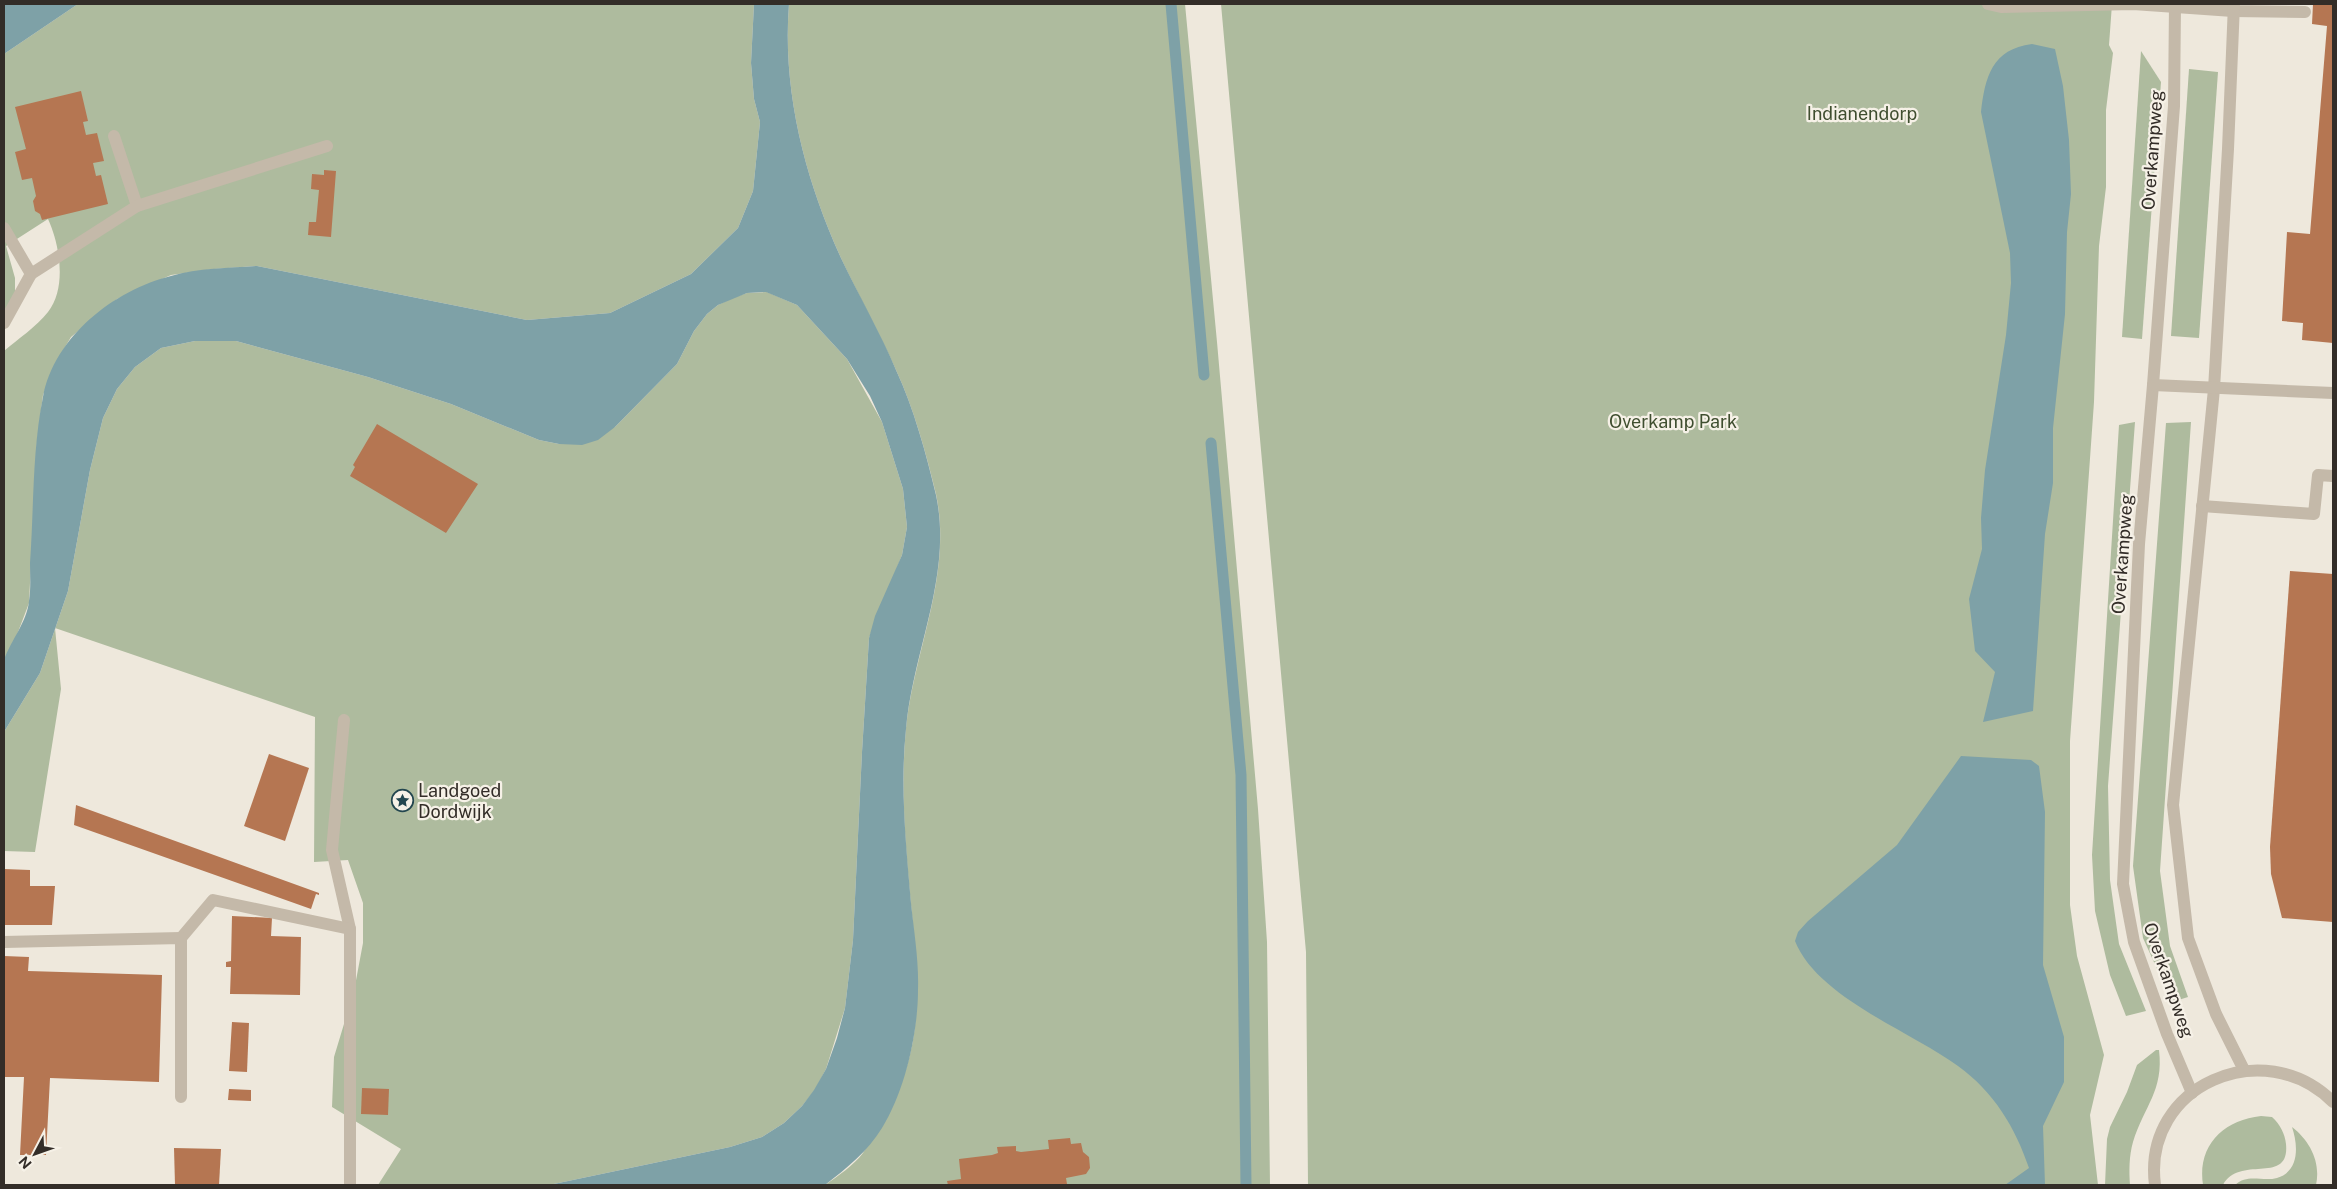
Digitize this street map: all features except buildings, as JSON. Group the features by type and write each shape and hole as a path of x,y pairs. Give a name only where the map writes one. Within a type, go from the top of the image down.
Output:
{"street":[{"path":"1988,4 2001,7 2175,5 2304,12"},
{"name":"Overkampweg","path":"2175,5 2174,106 2139,544 2123,884 2134,942 2167,1034 2192,1093"},
{"name":"Overkampweg","path":"2234,8 2214,389 2174,805 2188,938 2216,1014 2244,1070"},
{"path":"114,136 137,206"},
{"path":"4,324 31,274 137,206 327,146"},
{"path":"4,228 31,274"},
{"path":"2153,385 2333,393"},
{"path":"2202,506 2314,514 2318,475 2333,476"},
{"path":"344,720 332,850 350,929 350,1185"},
{"path":"181,1097 181,938 213,900 350,929"},
{"path":"4,942 181,938"},
{"path":"2155,1185 2154,1162 2163,1131 2175,1110 2192,1093 2225,1074 2244,1070 2272,1070 2285,1073 2310,1084 2333,1102"}],"green space":[{"path":"78,4 754,4 751,63 754,99 760,122 753,191 738,228 691,274 610,313 527,320 257,266 171,275 117,299 71,337 55,364 43,395 37,442 29,603 15,640 4,661 4,351 48,312 58,291 60,266 56,241 48,219 6,246 15,278 15,298 4,314 4,54"},
{"path":"789,4 1185,4 1258,809 1267,942 1270,1185 825,1185 850,1166 866,1149 904,1075 911,1050 916,1012 917,973 904,821 904,751 910,699 936,583 940,553 940,524 932,478 908,400 828,228 807,166 793,102 789,69"},
{"name":"Overkamp Park","path":"1221,4 2112,4 2109,45 2113,53 2106,110 2106,187 2099,246 2094,402 2070,741 2070,905 2077,956 2104,1055 2090,1115 2098,1185 1308,1185 1306,952"},
{"path":"2141,51 2161,82 2142,339 2122,337"},
{"path":"2189,69 2218,72 2199,338 2171,336"},
{"path":"767,292 797,305 847,359 882,422 903,489 907,527 902,555 869,638 853,940 845,1008 826,1069 815,1090 784,1123 762,1137 730,1147 549,1185 378,1185 401,1149 332,1107 334,1057 354,991 363,943 363,903 348,860 314,862 315,717 55,628 68,591 90,470 103,418 117,389 135,367 161,348 195,341 236,341 368,377 451,404 539,440 559,444 615,427 677,364 694,331 707,314 718,305 747,293"},
{"path":"2135,422 2108,786 2110,880 2119,944 2146,1011 2126,1016 2110,975 2095,911 2092,855 2119,425"},
{"path":"2191,422 2160,871 2170,946 2188,997 2172,1002 2143,938 2133,866 2166,423"},
{"path":"55,629 61,689 35,852 4,851 4,732 40,673"},
{"path":"2156,1050 2159,1050 2159,1077 2133,1142 2130,1185 2105,1185 2107,1139 2110,1127 2127,1092 2137,1065"},
{"path":"2261,1116 2272,1117 2283,1133 2286,1144 2285,1157 2280,1164 2272,1167 2241,1171 2231,1176 2223,1185 2203,1185 2202,1171 2204,1158 2216,1137 2224,1129 2235,1123"},
{"path":"2292,1127 2309,1145 2313,1153 2317,1168 2316,1185 2235,1185 2245,1179 2277,1178 2290,1170 2296,1149"}],"water":[{"path":"4,4 78,4 4,54"},
{"path":"754,4 789,4 789,69 793,102 807,166 828,228 883,342 908,400 919,431 936,495 940,525 936,583 910,700 904,751 906,838 918,979 916,1024 913,1043 897,1097 882,1128 864,1152 825,1185 549,1185 730,1147 762,1137 784,1123 802,1106 826,1069 845,1008 853,940 869,638 875,616 902,555 907,527 903,489 882,422 870,396 847,359 797,305 766,292 747,293 718,305 707,314 694,331 677,364 615,427 598,440 582,445 559,444 539,440 451,404 368,377 236,341 195,341 161,348 135,367 117,389 103,418 90,470 68,591 40,673 4,732 4,660 22,624 28,609 30,596 34,480 39,417 49,375 73,336 90,319 128,292 182,273 257,266 527,320 610,313 691,274 738,228 753,191 760,122 754,99 751,63"},
{"path":"2032,44 2055,49 2063,86 2069,140 2071,194 2067,232 2065,314 2053,428 2053,483 2045,534 2033,711 1983,722 1995,672 1975,651 1969,599 1982,549 1981,518 1985,470 2006,335 2011,283 2010,253 1981,112 1988,76 1999,58 2018,47"},
{"path":"1961,756 2031,760 2039,766 2045,812 2043,965 2064,1037 2064,1082 2043,1126 2045,1185 2005,1185 2029,1168 2017,1138 1993,1099 1971,1076 1958,1066 1844,996 1823,979 1806,961 1795,941 1798,932 1808,921 1897,845"}],"waterway":[{"path":"1171,4 1204,375"},
{"path":"1211,443 1241,775 1246,1185"}],"place":[{"name":"Landgoed Dordwijk","path":"402,800"}],"park label":[{"name":"Indianendorp","path":"1862,113"}]}
